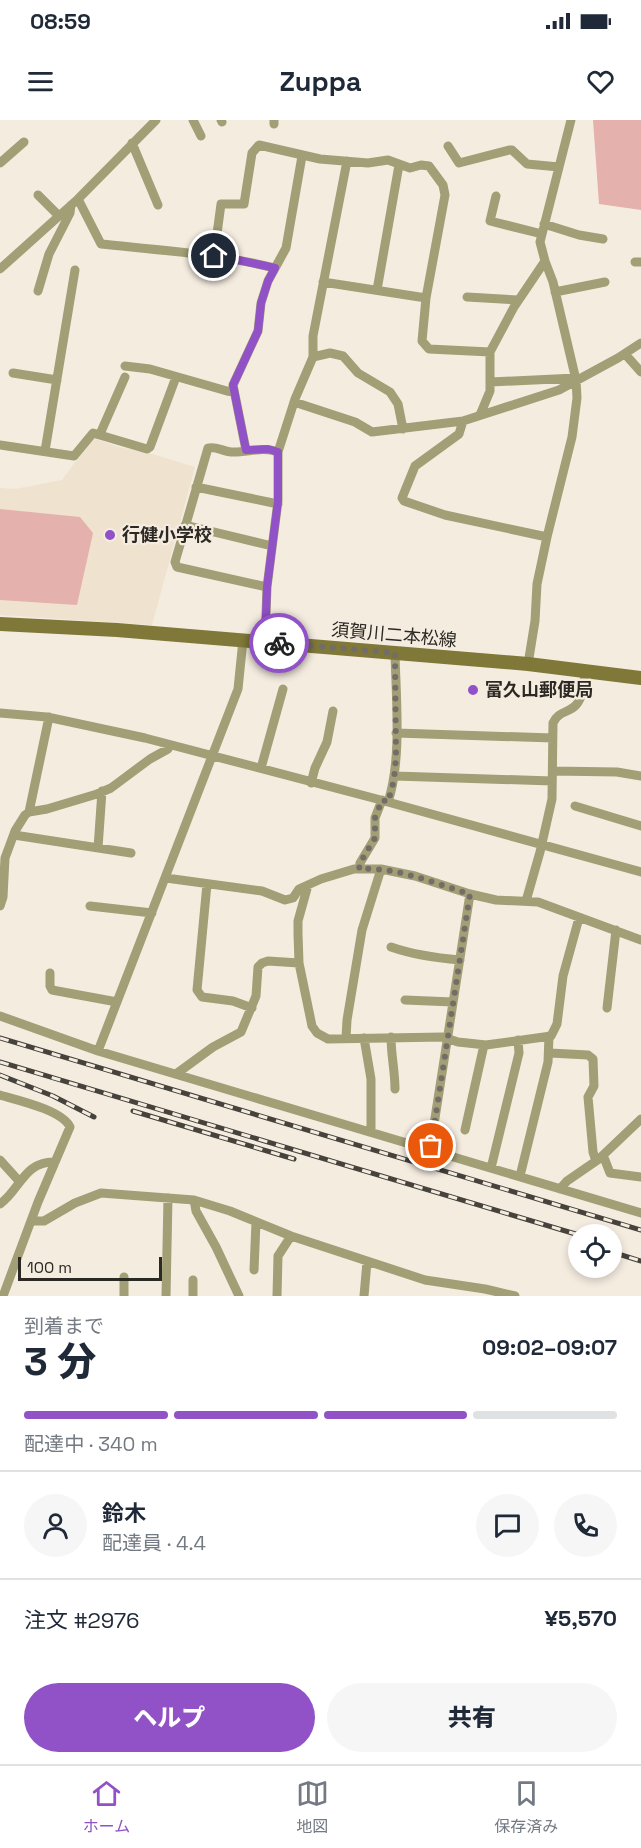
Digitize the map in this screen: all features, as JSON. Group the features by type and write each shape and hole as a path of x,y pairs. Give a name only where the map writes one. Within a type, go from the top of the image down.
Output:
{"main road":[{"name":"須賀川二本松線","path":"0,624 117,630 528,664 641,678"}],"street":[{"path":"0,268 74,202 156,120"},
{"path":"193,120 201,136"},
{"path":"528,664 535,621 536,592 572,437 578,398 576,379 553,282 544,261 540,242 571,120"},
{"path":"0,163 24,142"},
{"path":"132,143 158,205"},
{"path":"214,256 219,207 224,202 244,204 252,153 255,148 263,145 302,156 368,163 388,160 410,168 421,165 429,166 445,188 426,298 422,338 427,347 490,352"},
{"path":"448,146 459,163 512,150 527,164 559,167"},
{"path":"246,450 233,392 234,381 258,331 261,303 268,281 286,248 302,156"},
{"path":"265,642 267,587 278,504 278,452 294,402 313,357 313,336 346,161"},
{"path":"377,290 399,165"},
{"path":"38,195 59,216"},
{"path":"496,195 490,222 603,239"},
{"path":"74,202 100,244 214,256 275,268"},
{"path":"38,291 49,254 74,202"},
{"path":"480,415 490,391 490,352 518,300 544,261"},
{"path":"45,451 75,270"},
{"path":"323,282 426,298"},
{"path":"555,292 605,282"},
{"path":"467,297 518,300"},
{"path":"294,402 349,420 372,432 463,421 559,390 641,343"},
{"path":"313,357 330,352 343,356 358,373 390,392 398,404 403,429"},
{"path":"625,354 641,372"},
{"path":"125,366 150,369 233,392"},
{"path":"13,373 57,380"},
{"path":"0,445 74,456 93,433 147,449 150,447 176,376"},
{"path":"100,434 124,377"},
{"path":"491,382 576,379"},
{"path":"463,421 459,434 415,466 402,498 404,501 445,515 547,537"},
{"path":"267,587 177,567 175,562 208,448 214,447 229,452 268,449 278,452"},
{"path":"196,487 278,504"},
{"path":"185,525 272,546"},
{"path":"98,1051 238,689 243,640"},
{"path":"359,869 360,863 375,838 375,818 385,801 394,776 395,653"},
{"path":"526,901 552,799 554,720 558,714 577,704 582,694 585,671"},
{"path":"261,768 283,690"},
{"path":"311,783 327,742 333,711"},
{"path":"0,713 49,717 170,745 385,801 641,872"},
{"path":"0,906 3,897 2,864 14,835 29,812 49,717"},
{"path":"396,733 553,738"},
{"path":"29,812 46,809 118,784 150,759 168,749 170,745"},
{"path":"394,776 553,776 617,772 641,776"},
{"path":"98,848 102,791"},
{"path":"576,806 641,826"},
{"path":"14,835 131,853"},
{"path":"166,878 262,891 285,900 292,898 299,889 321,879 359,869 381,869 415,876 496,900 538,902 641,940"},
{"path":"346,1038 362,930 381,869"},
{"path":"207,884 197,990 202,998 233,1000 252,1008"},
{"path":"308,885 298,921 300,963 310,1020 314,1029 328,1039 391,1037 448,1039 484,1045 554,1034 563,976 579,918"},
{"path":"430,1150 470,894"},
{"path":"90,906 152,913"},
{"path":"607,1008 616,930"},
{"path":"391,947 405,953 460,960"},
{"path":"177,1074 213,1047 241,1032 256,996 258,967 262,963 267,961 300,963"},
{"path":"50,973 52,990 117,1002"},
{"path":"405,1000 453,1002"},
{"path":"0,1016 98,1051 641,1213"},
{"path":"520,1176 549,1053 549,1036"},
{"path":"391,1037 391,1062 395,1069 395,1089"},
{"path":"364,1038 371,1079 371,1132"},
{"path":"491,1168 519,1053 518,1040"},
{"path":"465,1130 484,1045"},
{"path":"549,1053 588,1055 593,1059 594,1086 588,1097 593,1152 610,1173 641,1177"},
{"path":"0,1095 33,1105 67,1121 70,1127 3,1296"},
{"path":"560,1189 567,1181 600,1158 641,1119"},
{"path":"0,1160 19,1181"},
{"path":"0,1203 19,1181 40,1164 55,1162"},
{"path":"31,1221 44,1221 75,1203 100,1193 194,1200 230,1211 291,1236 426,1280 515,1296"},
{"path":"166,1296 168,1198"},
{"path":"194,1200 196,1211 239,1296"},
{"path":"254,1270 256,1222"},
{"path":"277,1296 278,1256 291,1236"},
{"path":"364,1296 367,1262"},
{"path":"124,1277 124,1296"},
{"path":"193,1280 193,1296"}],"shaded area":[{"path":"593,120 641,120 641,210 599,204"},
{"path":"93,438 195,467 152,625 0,615 0,488 15,489 62,480"},
{"path":"0,509 80,517 93,533 77,605 0,600"}],"railway":[{"path":"0,1038 641,1230"},
{"path":"0,1062 568,1232"},
{"path":"0,1075 53,1096 94,1117"},
{"path":"133,1111 294,1159"},
{"path":"622,1255 641,1261"}],"way so far":[{"path":"279,643 395,653 396,757 393,789 388,802 382,800 377,809 374,823 375,838 360,863 359,869 393,871 470,894 431,1146"}],"place":[{"name":"行健小学校","path":"110,535"},
{"name":"富久山郵便局","path":"473,690"}],"route":[{"path":"214,256 275,268 261,303 260,326 234,381 233,392 246,450 268,449 278,452 278,501 267,587 265,642 279,643"}]}
